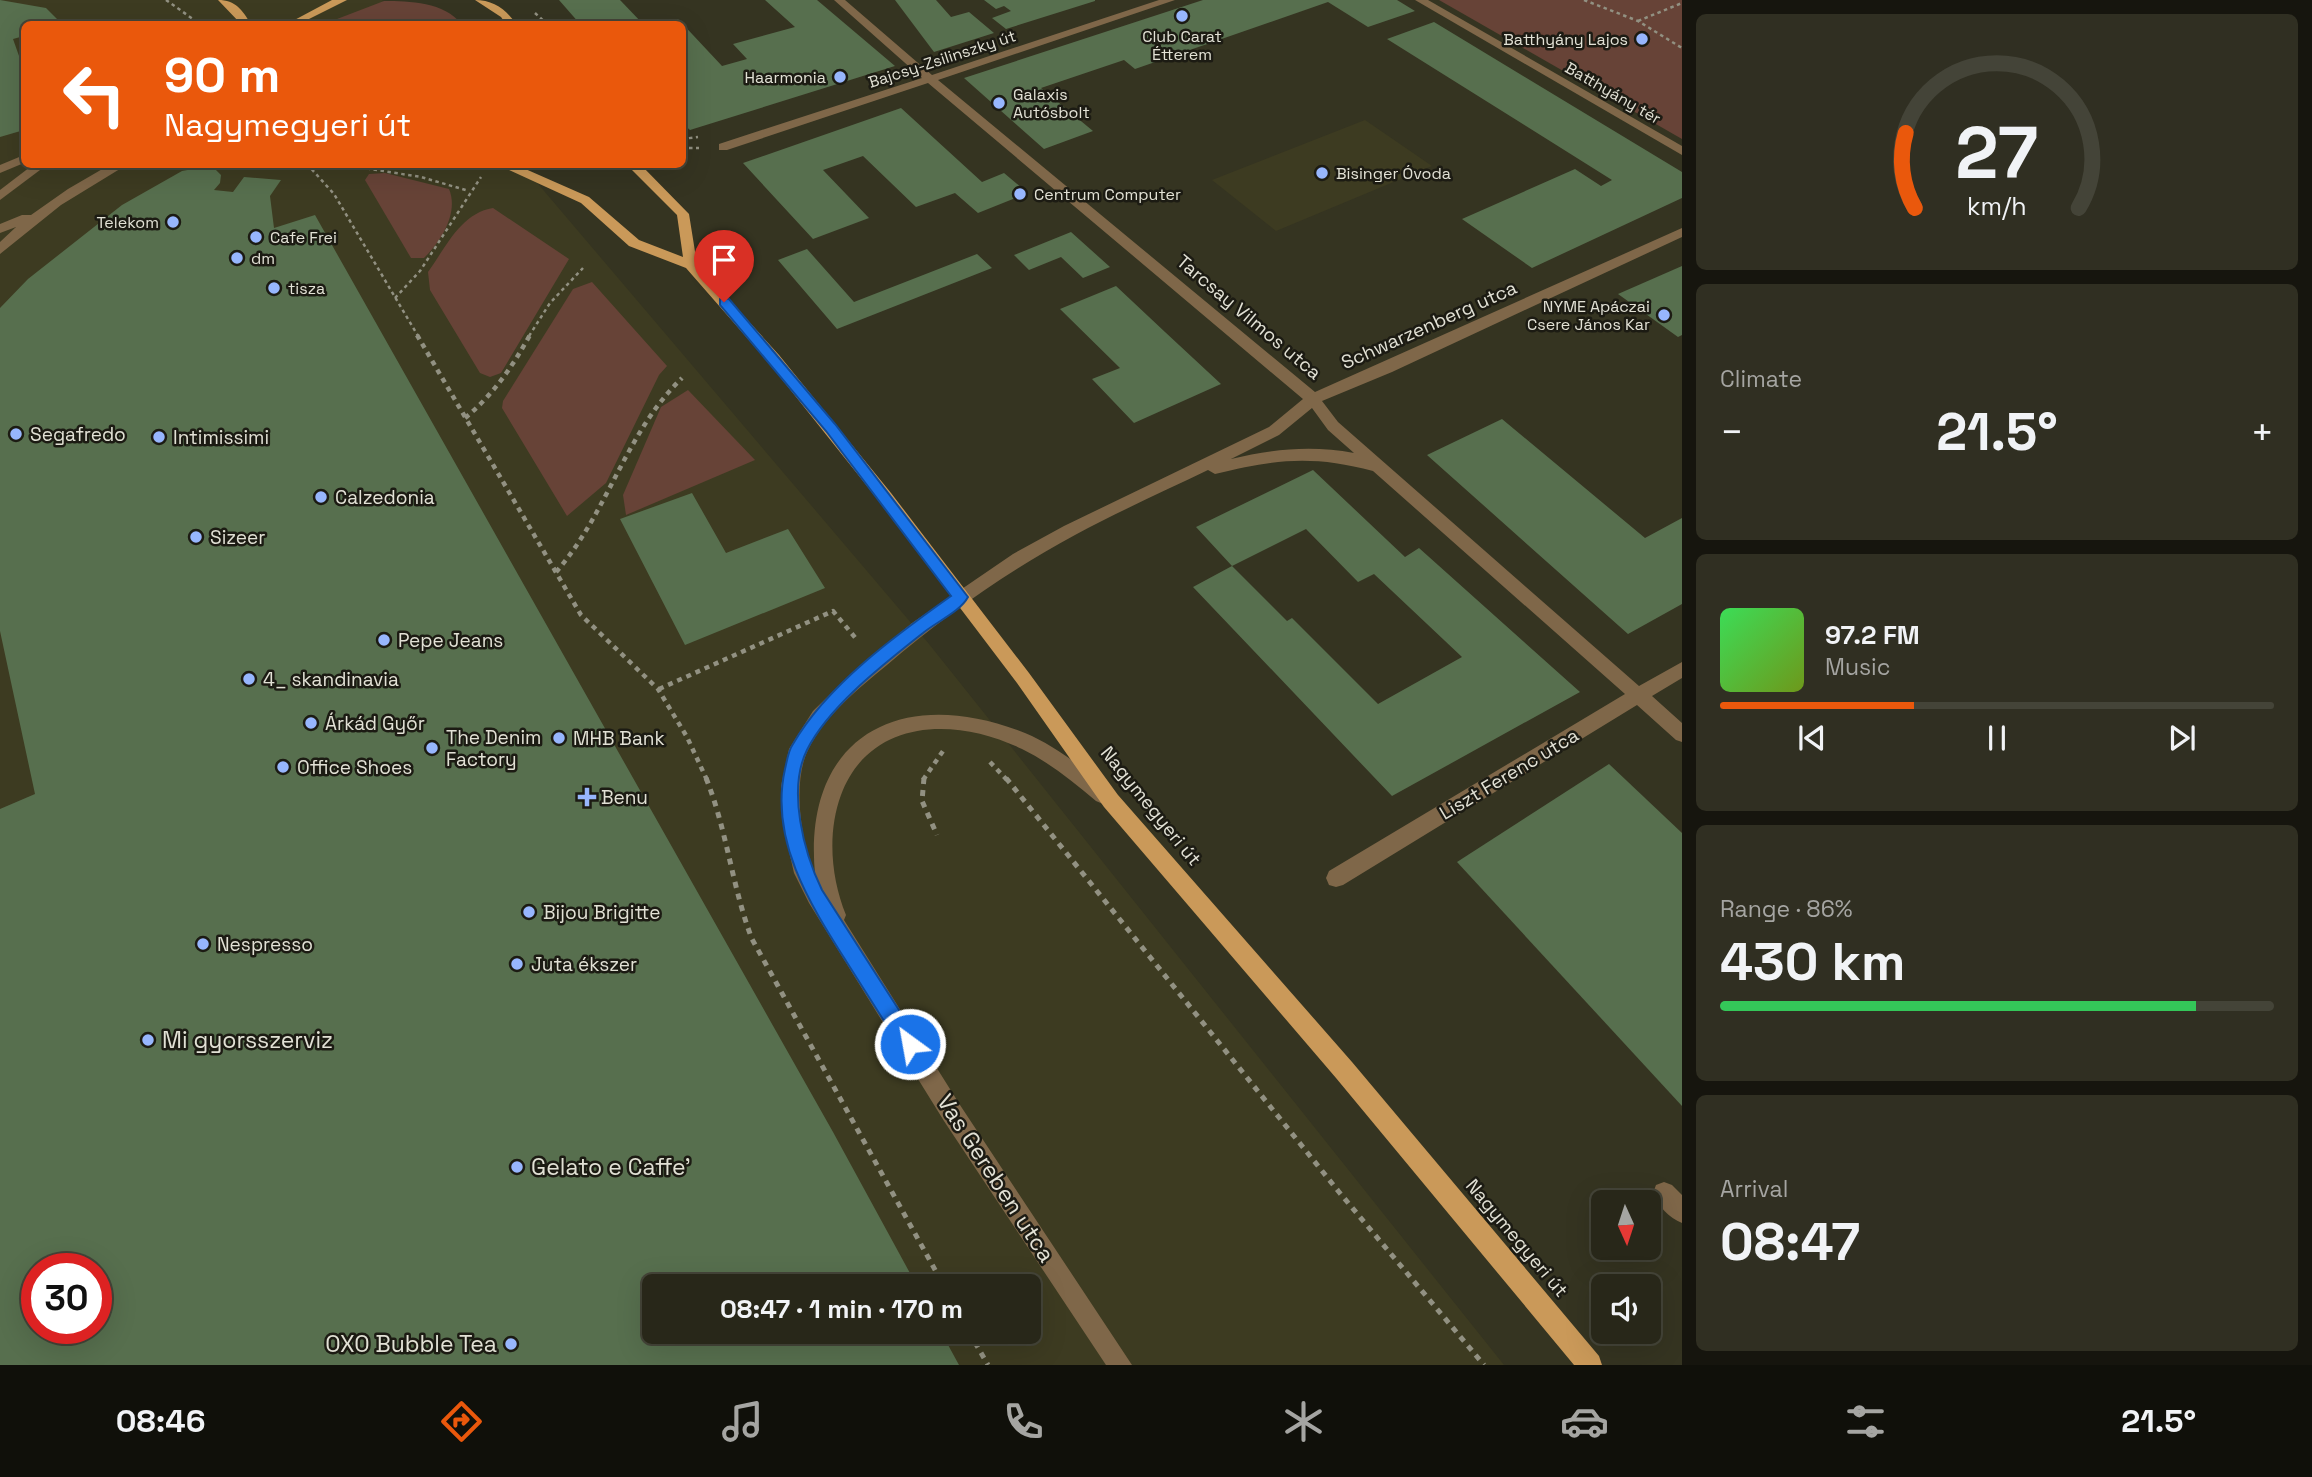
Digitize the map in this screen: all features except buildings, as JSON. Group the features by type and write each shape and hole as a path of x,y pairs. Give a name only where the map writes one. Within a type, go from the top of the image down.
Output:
{"main road":[{"path":"223,0 232,6 244,21"},
{"path":"297,21 342,0"},
{"path":"486,2 509,21"},
{"name":"Nagymegyeri út","path":"511,168 585,200 634,243 691,265 831,428 961,597 1111,802 1353,1080 1590,1365"},
{"path":"636,168 683,214 691,265"}],"street":[{"name":"Tarcsay Vilmos utca","path":"839,0 930,80 1313,399 1333,426 1682,734"},
{"name":"Bajcsy-Zsilinszky út","path":"723,147 1170,0"},
{"name":"Batthyány tér","path":"1420,0 1682,151"},
{"path":"0,169 21,160"},
{"path":"0,196 37,168"},
{"path":"4,246 45,209 90,179 113,168"},
{"path":"0,229 45,209"},
{"name":"Schwarzenberg utca","path":"961,597 1018,559 1274,431 1313,399 1387,368 1682,232"},
{"name":"Schwarzenberg utca","path":"1162,485 1211,469 1279,454 1332,455 1380,468"},
{"name":"Vas Gereben utca","path":"961,597 918,628 832,703 808,732 793,766 790,805 796,848 816,896 952,1113 1120,1365"},
{"name":"Liszt Ferenc utca","path":"1336,878 1682,669"},
{"name":"Vas Gereben utca","path":"854,953 833,908 823,855 824,834 830,797 836,780 856,752 878,735 924,719 979,724 1022,740 1044,752 1065,765 1111,802"},
{"path":"1664,1192 1682,1212"}],"path":[{"path":"166,0 196,21"},
{"path":"1584,0 1638,21 1682,48"},
{"path":"1638,21 1682,3"},
{"path":"686,139 699,137"},
{"path":"311,168 334,194 556,573 595,633 640,669 659,689 700,764 712,794 742,915 752,939 937,1274"},
{"path":"366,168 448,183 469,191 415,279 395,299"},
{"path":"465,418 500,387 554,296 583,268"},
{"path":"556,573 584,540 653,408 682,378"},
{"path":"659,689 833,611"},
{"path":"937,835 923,810 921,785 926,771 948,746"},
{"path":"1003,775 1339,1192 1484,1365"},
{"path":"977,1344 988,1365"}],"shaded area":[{"path":"0,0 382,0 400,21 21,21 21,168 525,168 929,644 1504,1365 0,1365"},
{"path":"1439,0 1682,0 1682,139"},
{"path":"384,1 426,4 446,11 458,21 332,21"},
{"name":"Bisinger Óvoda","path":"1365,120 1432,166 1276,231 1212,180"},
{"path":"385,173 449,189 452,208 447,226 424,258 411,258 365,180 369,174"},
{"path":"493,208 569,259 501,373 490,377 480,373 430,290 428,272 463,224 482,211"},
{"path":"592,282 667,366 659,375 606,483 567,516 502,408 503,401 573,289"},
{"path":"688,390 755,460 626,515 623,495 661,407"}],"place":[{"name":"Club Carat Étterem","path":"1182,16"},
{"name":"Batthyány Lajos","path":"1642,39"},
{"name":"Haarmonia","path":"840,77"},
{"name":"Galaxis Autósbolt","path":"999,103"},
{"name":"Bisinger Óvoda","path":"1322,173"},
{"name":"Centrum Computer","path":"1020,194"},
{"name":"Telekom","path":"173,222"},
{"name":"Cafe Frei","path":"256,237"},
{"name":"dm","path":"237,258"},
{"name":"tisza","path":"274,288"},
{"name":"NYME Apáczai Csere János Kar","path":"1664,315"},
{"name":"Segafredo","path":"16,434"},
{"name":"Intimissimi","path":"159,437"},
{"name":"Calzedonia","path":"321,497"},
{"name":"Sizeer","path":"196,537"},
{"name":"Pepe Jeans","path":"384,640"},
{"name":"4_ skandinavia","path":"249,679"},
{"name":"Árkád Győr","path":"311,723"},
{"name":"MHB Bank","path":"559,738"},
{"name":"The Denim Factory","path":"432,748"},
{"name":"Office Shoes","path":"283,767"},
{"name":"Benu","path":"587,797"},
{"name":"Bijou Brigitte","path":"529,912"},
{"name":"Nespresso","path":"203,944"},
{"name":"Juta ékszer","path":"517,964"},
{"name":"Mi gyorsszerviz","path":"148,1040"},
{"name":"Gelato e Caffe'","path":"517,1167"},
{"name":"OXO Bubble Tea","path":"511,1344"}],"route":[{"path":"724,302 831,428 961,597 918,628 856,680 819,717 799,749 790,786 792,825 804,873 910,1044"}]}
